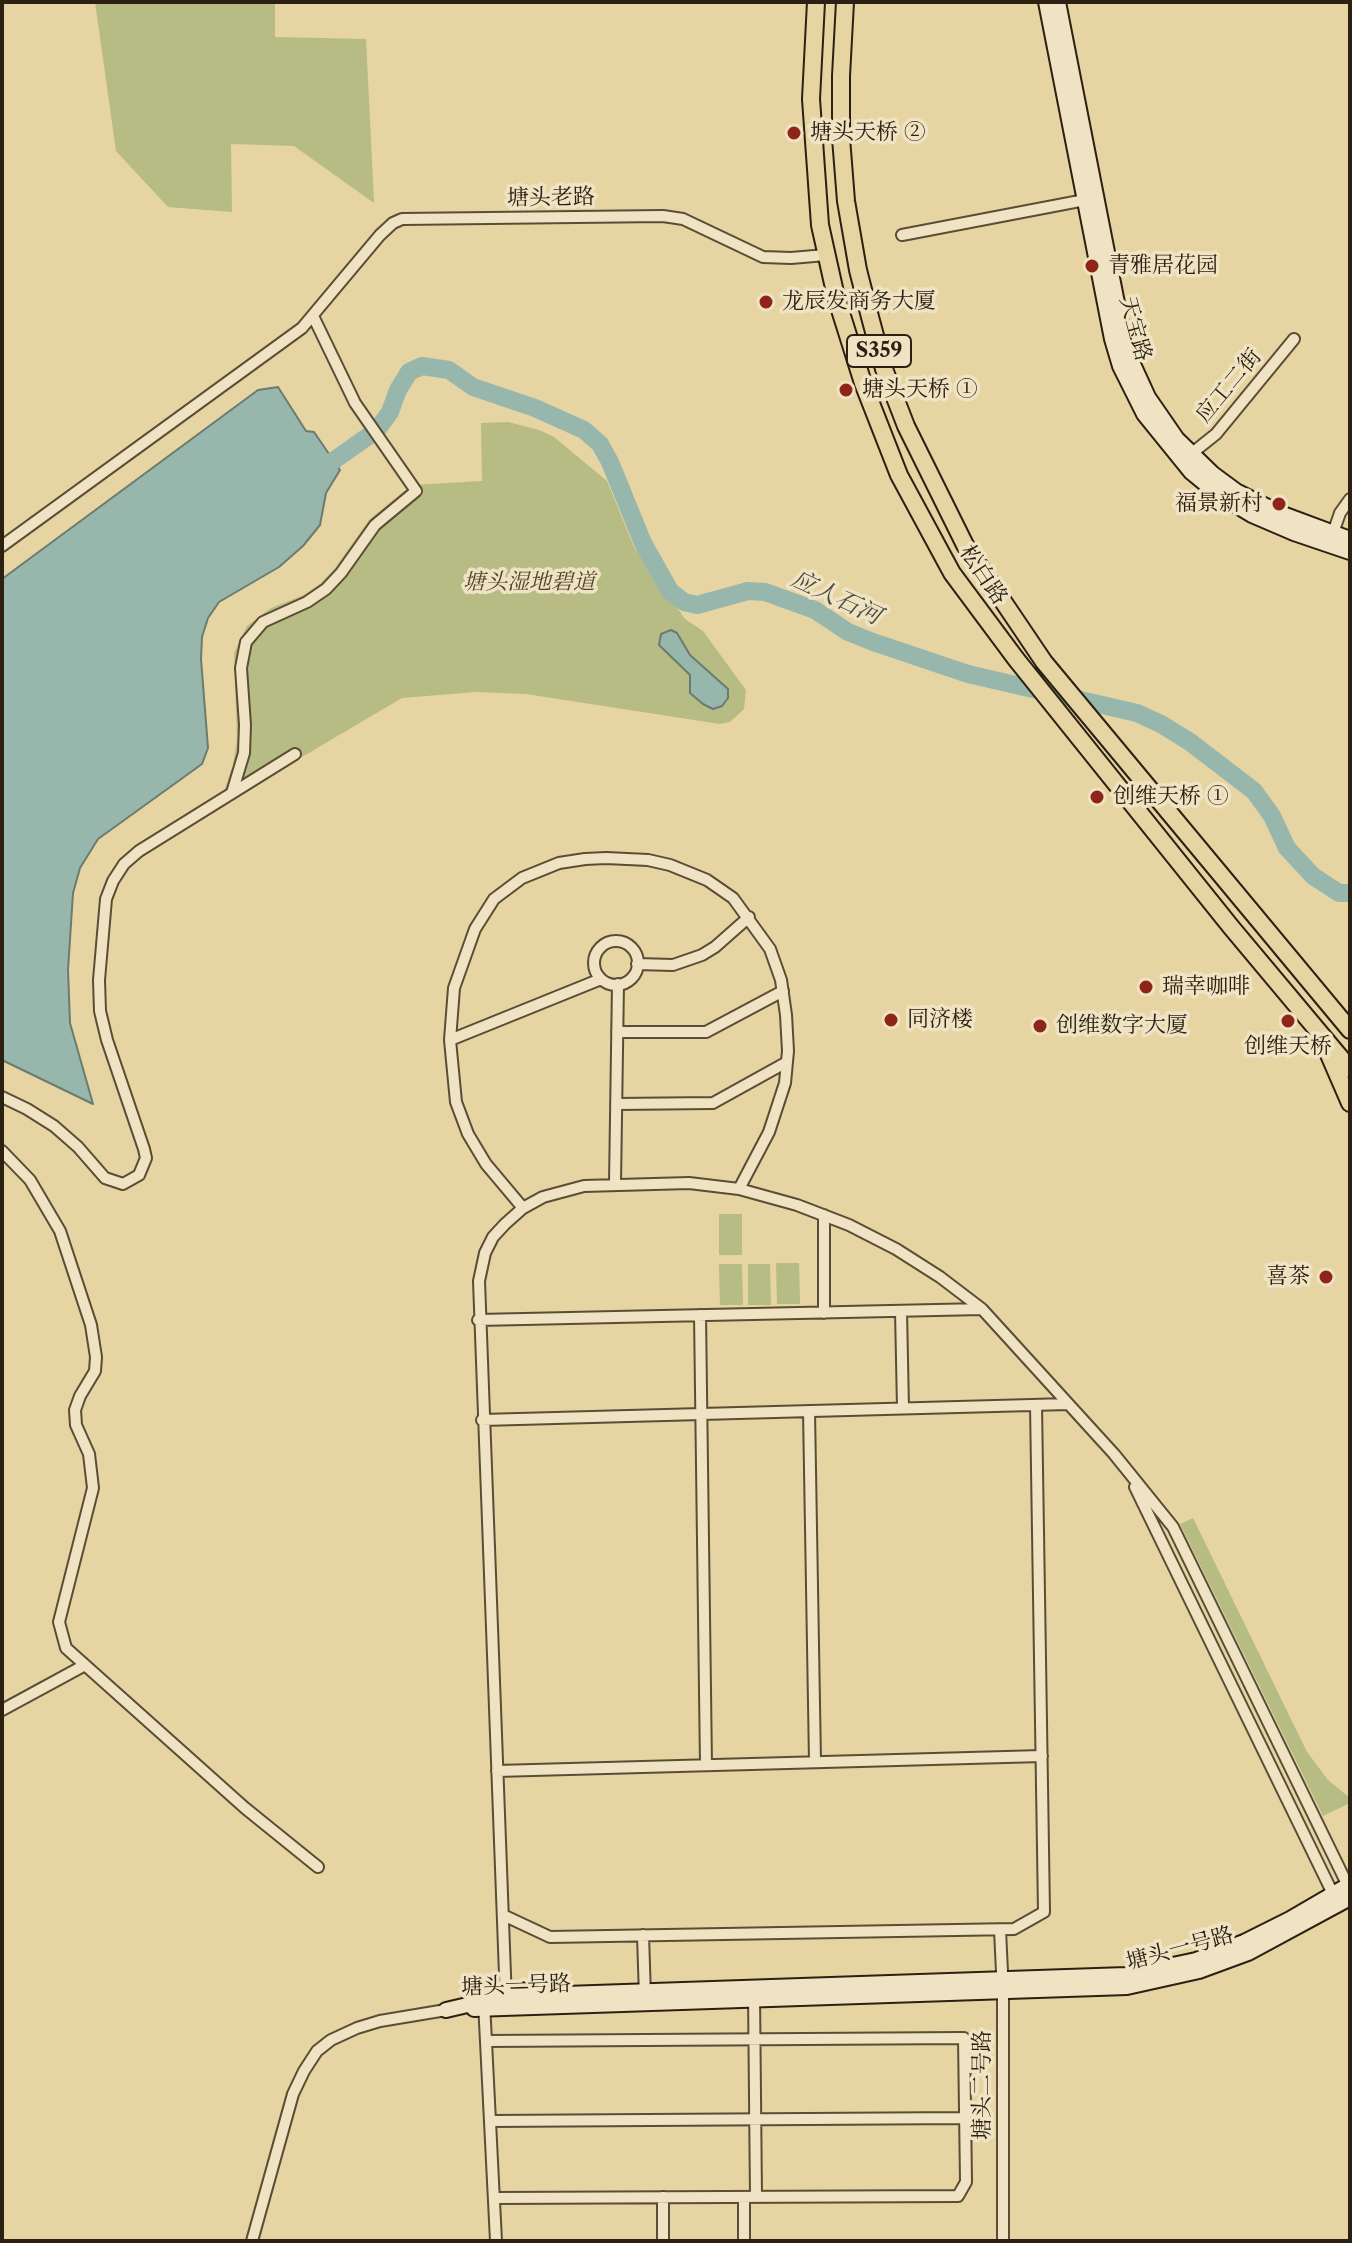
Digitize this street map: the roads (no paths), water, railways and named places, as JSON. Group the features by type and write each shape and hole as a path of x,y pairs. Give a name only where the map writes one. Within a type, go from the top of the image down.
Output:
{"main road":[{"name":"松白路","path":"816,2 812,130 816,191 826,255 863,383 899,475 952,573 1016,659 1350,1069"},
{"name":"松白路","path":"845,2 841,138 846,201 858,270 884,369 906,426 965,545 1044,662 1350,1030"},
{"path":"1320,1034 1350,1103"}],"street":[{"name":"天宝路","path":"1046,2 1112,339 1120,366 1144,414 1191,472 1219,495 1252,515 1350,552"},
{"name":"天宝路","path":"1058,2 1126,349 1135,373 1161,418 1191,454 1236,491 1280,513 1350,539"},
{"path":"902,235 1085,200"},
{"name":"塘头老路","path":"2,546 302,328 380,235 402,219 673,217 715,234 754,255 791,258 826,255"},
{"path":"231,794 244,753 241,668 246,642 263,622 307,602 326,589 375,525 416,491 355,403 313,316"},
{"name":"应工二街","path":"1191,454 1216,434 1294,339"},
{"path":"1333,533 1340,513 1350,499"},
{"path":"2,1097 54,1126 78,1147 105,1178 123,1184 139,1175 146,1158 144,1149 100,1011 99,980 106,899 124,864 139,851 295,754"},
{"path":"523,1208 486,1164 468,1134 456,1102 450,1040 454,988 475,929 494,899 522,878 559,863 606,858 648,860 670,865 721,888 749,917 770,949 783,991 788,1033 785,1083 777,1114 739,1189"},
{"path":"637,964 673,965 702,955 749,917"},
{"path":"610,941 628,945 636,954 637,964 633,976 618,984 601,979 594,962 601,946 610,941"},
{"path":"450,1040 601,979"},
{"path":"615,1183 618,984"},
{"path":"617,1032 706,1032 783,991"},
{"path":"616,1104 713,1103 787,1062"},
{"path":"2,1151 30,1180 60,1231 91,1325 96,1357 95,1371 75,1410 76,1425 89,1454 93,1488 59,1622 66,1648 245,1808 318,1867"},
{"path":"506,2002 478,1320 479,1281 485,1253 493,1237 523,1208 562,1191 615,1183 689,1183 739,1189 782,1200 824,1215 896,1249 982,1309 1173,1527 1345,1893"},
{"path":"824,1215 824,1313"},
{"path":"478,1320 982,1309"},
{"path":"901,1311 903,1408"},
{"path":"700,1315 706,1765"},
{"path":"482,1420 1068,1404"},
{"path":"503,1915 550,1937 1000,1930 1014,1929 1044,1912 1036,1405"},
{"path":"809,1411 815,1762"},
{"path":"1127,1471 1345,1893"},
{"path":"2,1710 85,1665"},
{"path":"497,1771 1042,1756"},
{"name":"塘头一号路","path":"446,2010 506,2002 1003,1987 1127,1987 1176,1977 1248,1953 1345,1893"},
{"name":"塘头二号路","path":"1000,1930 1003,1987 1003,2241"},
{"path":"643,1935 645,1998"},
{"path":"744,2241 755,2119 754,1994"},
{"path":"484,2004 496,2241"},
{"path":"252,2241 293,2094 317,2051 331,2040 357,2028 446,2010"},
{"path":"486,2041 964,2038 966,2182 958,2196 494,2198"},
{"path":"490,2121 965,2118"},
{"path":"663,2197 663,2241"}],"water":[{"path":"278,387 306,431 314,432 340,470 326,493 320,525 303,546 279,567 219,602 208,618 202,637 201,659 208,748 202,764 98,839 80,868 73,893 68,970 70,1023 93,1104 2,1060 2,579 258,390"},
{"path":"671,630 677,633 690,655 728,689 728,698 722,706 713,709 690,693 690,675 659,645 661,634"}],"waterway":[{"name":"应人石河","path":"333,461 377,430 390,412 409,372 422,366 449,370 473,387 535,408 584,430 600,444 643,543 670,591 684,602 697,605 748,591 765,592 815,610 848,632 968,674 1137,713 1190,742 1254,791 1272,816 1287,848 1313,876 1339,893 1350,893"}],"place":[{"name":"塘头天桥 ②","path":"794,133"},
{"name":"青雅居花园","path":"1092,266"},
{"name":"龙辰发商务大厦","path":"766,302"},
{"name":"塘头天桥 ①","path":"846,390"},
{"name":"福景新村","path":"1279,504"},
{"name":"创维天桥 ①","path":"1097,797"},
{"name":"瑞幸咖啡","path":"1146,987"},
{"name":"同济楼","path":"891,1020"},
{"name":"创维天桥","path":"1288,1021"},
{"name":"创维数字大厦","path":"1040,1026"},
{"name":"喜茶","path":"1326,1277"}],"park label":[{"name":"塘头湿地碧道","path":"529,583"}]}
